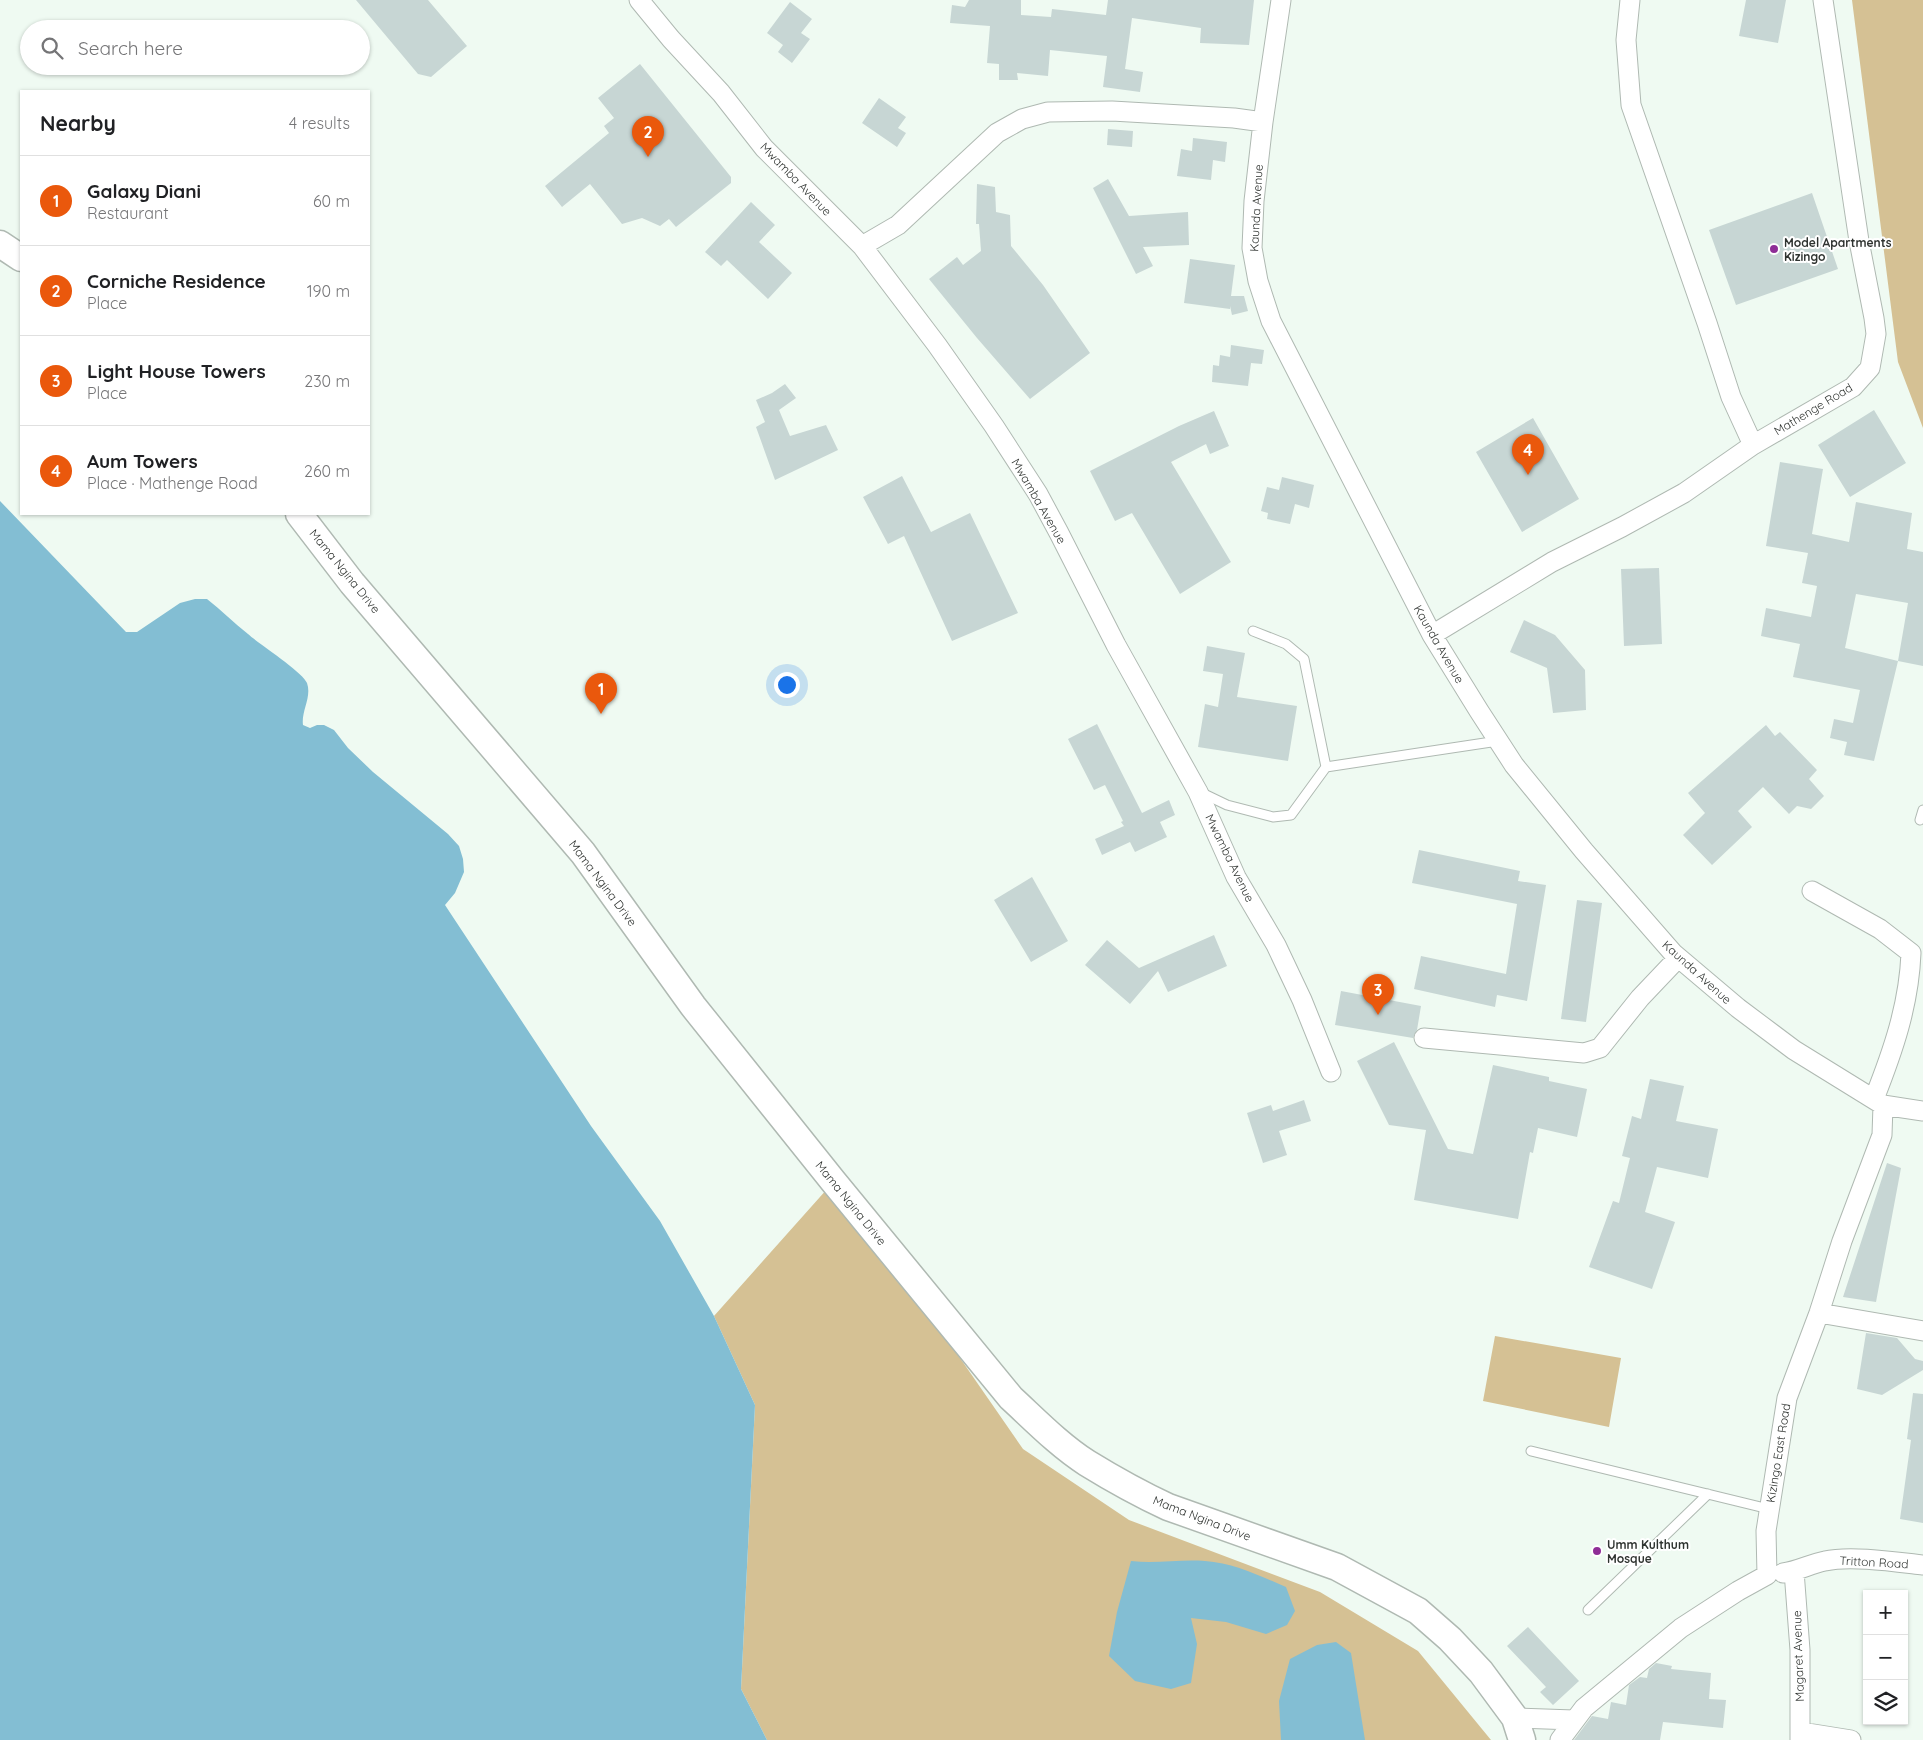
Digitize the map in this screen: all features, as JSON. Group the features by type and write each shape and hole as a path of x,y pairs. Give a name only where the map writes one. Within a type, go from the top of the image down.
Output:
{"street":[{"name":"Mwamba Avenue","path":"639,0 671,39 721,93 764,148 862,246 972,393 1038,494 1116,645 1198,792 1236,877 1276,945 1331,1072"},
{"name":"Kaunda Avenue","path":"1281,0 1263,122 1254,201 1252,248 1258,281 1271,322 1432,635 1514,765 1584,852 1678,958 1738,1008 1787,1044 1879,1102 1923,1111"},
{"path":"1630,0 1626,40 1631,105 1731,397 1753,445"},
{"name":"Mathenge Road","path":"1432,635 1552,562 1684,493 1753,445 1853,387 1870,368 1876,334 1874,318 1859,242 1823,0"},
{"path":"862,246 898,225 997,133 1022,119 1048,112 1112,111 1234,118 1263,122"},
{"path":"0,244 20,257"},
{"name":"Mama Ngina Drive","path":"300,515 352,583 583,853 693,1006 833,1181 1011,1398 1040,1425 1086,1462 1146,1497 1168,1507 1337,1567 1418,1611 1450,1639 1481,1672 1518,1729"},
{"name":"Kizingo East Road","path":"1767,1575 1766,1531 1787,1398 1819,1313 1842,1241 1882,1135 1879,1102 1910,982 1911,953 1880,929 1812,891"},
{"path":"1424,1038 1584,1052 1600,1048 1640,998 1678,958"},
{"path":"1819,1313 1923,1331"},
{"name":"Tritton Road","path":"1767,1575 1794,1571 1826,1561 1884,1560 1923,1565"},
{"name":"Magaret Avenue","path":"1794,1571 1800,1650 1800,1736"},
{"path":"1560,1740 1584,1708 1681,1628 1738,1591 1767,1575"},
{"path":"1518,1729 1574,1720"},
{"path":"1800,1736 1851,1740"}],"lane":[{"path":"1253,632 1286,644 1304,658 1326,767"},
{"path":"1198,792 1227,805 1273,817 1291,815 1326,767 1498,741"},
{"path":"1920,820 1923,810"},
{"path":"1531,1451 1769,1509"},
{"path":"1588,1610 1708,1494"}],"shaded area":[{"path":"1852,0 1923,0 1923,428 1898,362"},
{"path":"836,1179 1023,1449 1129,1520 1320,1592 1418,1651 1491,1740 767,1740 741,1689 755,1405 714,1316"},
{"path":"1495,1336 1621,1358 1609,1427 1483,1401"}],"water":[{"path":"0,501 126,632 137,632 180,603 195,599 207,599 304,678 307,683 308,694 303,714 303,725 310,728 324,725 334,730 348,748 373,772 448,834 459,846 464,872 455,893 445,905 591,1126 660,1221 714,1316 755,1405 741,1689 767,1740 0,1740"},
{"path":"1131,1561 1205,1561 1237,1567 1286,1587 1295,1611 1287,1625 1266,1634 1226,1622 1191,1618 1197,1644 1191,1683 1171,1689 1135,1681 1109,1656 1117,1612"},
{"path":"1336,1642 1351,1653 1365,1740 1281,1740 1279,1701 1290,1659 1317,1645"}],"building":[{"path":"356,0 428,0 467,46 431,77 418,74"},
{"path":"969,0 1021,0 1021,15 1051,17 1052,9 1106,15 1108,0 1254,0 1249,45 1200,43 1201,28 1132,18 1125,69 1143,72 1140,92 1103,87 1107,56 1050,50 1048,76 1017,73 1018,80 999,80 999,64 987,63 990,26 950,23 952,5 965,7"},
{"path":"1746,0 1786,0 1778,43 1739,36"},
{"path":"790,2 812,19 801,33 810,39 792,63 778,52 783,45 767,33"},
{"path":"640,64 731,177 731,183 676,227 669,219 660,226 642,218 622,224 590,184 562,207 545,186 609,133 604,126 614,118 598,98"},
{"path":"879,98 906,117 898,128 906,133 897,147 862,123"},
{"path":"1108,129 1133,131 1132,147 1107,145"},
{"path":"1193,138 1227,142 1225,162 1213,160 1211,180 1177,176 1181,149 1192,151"},
{"path":"1108,179 1129,216 1188,212 1189,245 1143,247 1153,266 1136,274 1093,188"},
{"path":"977,184 995,187 996,212 1010,215 1011,246 1043,285 1090,353 1030,399 929,279 957,257 963,265 981,251 979,224 976,224"},
{"name":"Model Apartments Kizingo","path":"1812,193 1838,269 1736,305 1709,230"},
{"path":"751,202 775,225 759,242 792,273 768,299 727,260 721,266 705,252"},
{"path":"1190,259 1235,265 1231,296 1244,296 1248,311 1232,315 1230,306 1230,309 1184,303"},
{"path":"1231,345 1264,350 1262,364 1251,363 1248,386 1212,382 1213,365 1219,366 1220,355 1230,357"},
{"path":"785,384 796,398 779,410 790,436 826,425 838,450 775,480 756,427 765,422 756,400 772,393"},
{"path":"1874,410 1906,463 1850,497 1818,445"},
{"path":"1214,411 1229,446 1210,454 1206,444 1171,462 1231,562 1180,594 1132,513 1115,521 1090,471 1179,426"},
{"path":"1533,418 1579,499 1522,532 1476,452"},
{"path":"1780,462 1823,469 1812,534 1849,542 1856,502 1912,513 1907,549 1923,552 1923,666 1898,661 1874,761 1844,755 1847,742 1830,738 1834,719 1853,723 1860,690 1793,677 1800,644 1761,636 1766,608 1811,617 1817,586 1802,583 1808,553 1766,546","holes":["1856,594 1908,603 1898,661 1845,648"]},
{"path":"902,476 931,532 970,513 1018,613 952,641 904,536 888,544 863,497"},
{"path":"1282,477 1314,485 1309,508 1295,504 1290,524 1267,519 1268,513 1261,511 1267,487 1279,490"},
{"path":"1659,568 1662,644 1624,646 1621,569"},
{"path":"1524,620 1555,635 1585,670 1586,710 1553,713 1547,668 1510,652"},
{"path":"1207,646 1245,653 1237,697 1297,706 1288,761 1198,747 1205,704 1218,707 1223,674 1203,671"},
{"path":"1097,724 1142,813 1169,800 1175,815 1160,822 1167,837 1135,852 1130,842 1102,855 1095,839 1124,826 1105,785 1094,790 1068,739"},
{"path":"1766,725 1775,736 1780,732 1817,770 1809,779 1824,796 1811,809 1797,806 1789,814 1763,787 1738,811 1752,827 1712,865 1683,835 1705,813 1688,793"},
{"path":"1419,850 1520,871 1518,881 1546,885 1527,1001 1497,995 1495,1007 1414,989 1421,956 1506,974 1517,904 1412,883"},
{"path":"1032,877 1068,941 1031,962 994,900"},
{"path":"1577,900 1602,903 1586,1022 1561,1019"},
{"path":"1214,935 1227,966 1168,992 1158,971 1130,1004 1085,965 1107,940 1139,968"},
{"path":"1341,991 1421,1006 1417,1030 1413,1038 1335,1025"},
{"path":"1394,1042 1448,1149 1473,1154 1493,1065 1549,1077 1549,1081 1587,1089 1577,1137 1538,1128 1533,1153 1530,1152 1518,1219 1414,1200 1426,1130 1389,1125 1357,1061"},
{"path":"1650,1079 1684,1086 1676,1121 1718,1129 1708,1178 1657,1167 1645,1212 1675,1222 1652,1289 1589,1267 1613,1201 1619,1203 1630,1158 1622,1156 1632,1116 1641,1119"},
{"path":"1304,1100 1311,1121 1279,1131 1287,1155 1263,1163 1247,1113 1271,1105 1273,1111"},
{"path":"1887,1163 1901,1168 1876,1302 1843,1297"},
{"path":"1866,1333 1897,1338 1915,1359 1923,1361 1923,1370 1882,1395 1857,1389"},
{"path":"1913,1393 1923,1394 1923,1523 1900,1519 1911,1440 1907,1439"},
{"path":"1528,1627 1579,1681 1553,1705 1540,1692 1546,1687 1507,1646"},
{"path":"1656,1663 1672,1666 1671,1669 1711,1673 1709,1699 1726,1700 1723,1728 1663,1722 1660,1740 1574,1740 1592,1716 1608,1719 1611,1702 1626,1705 1629,1685 1640,1677 1647,1678 1649,1669"}],"place":[{"name":"Corniche Residence","path":"648,157"},
{"name":"Model Apartments Kizingo","path":"1774,249"},
{"name":"Aum Towers","path":"1528,475"},
{"name":"Galaxy Diani","path":"601,714"},
{"name":"Light House Towers","path":"1378,1015"},
{"name":"Umm Kulthum Mosque","path":"1597,1551"}]}
